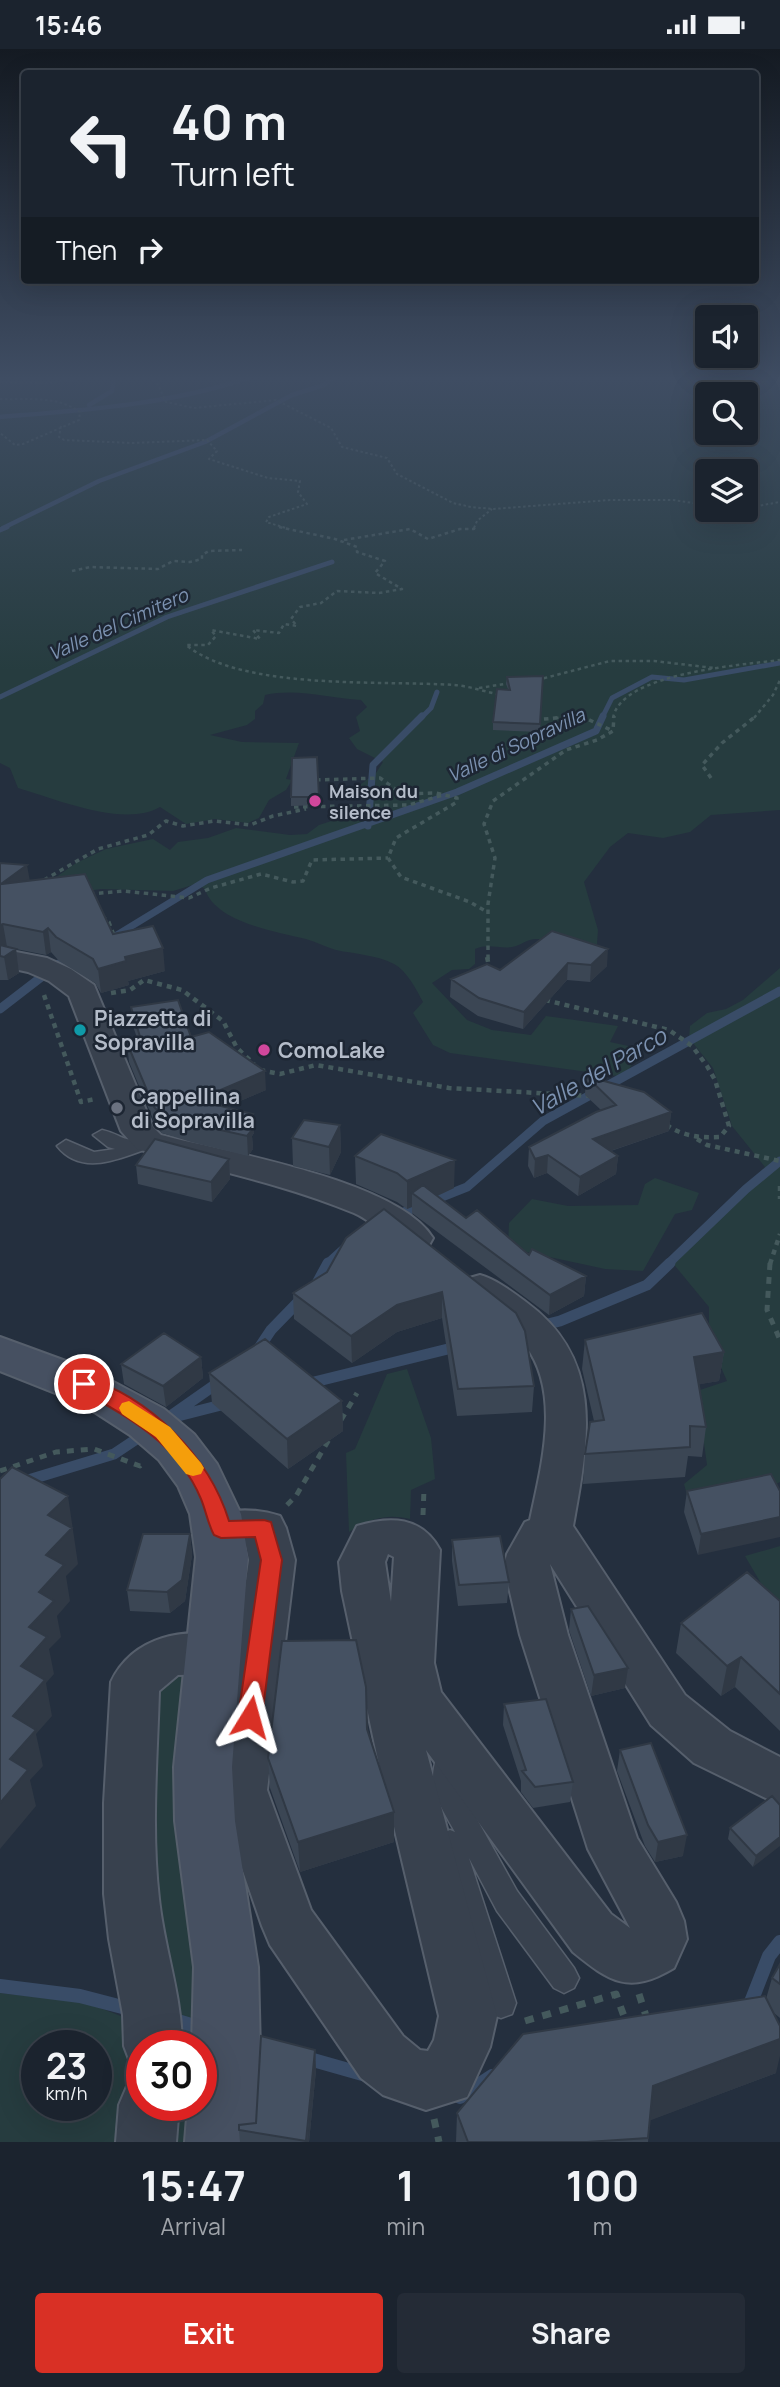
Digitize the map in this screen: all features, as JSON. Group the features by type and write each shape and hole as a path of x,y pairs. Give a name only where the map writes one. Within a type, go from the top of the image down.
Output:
{"main road":[{"path":"0,1353 84,1384 144,1437 189,1462 211,1497 243,1529 222,1557 203,1767 205,1821 226,1967 227,2033 220,2142"}],"street":[{"path":"6,959 36,964 61,975 83,991 138,1131 141,1145 325,1188 383,1212 532,1327 553,1353 563,1375 567,1402 561,1470 550,1532"},
{"path":"243,1529 272,1560 241,1790 289,1926 382,2057 404,2074 426,2081 446,2076 457,2061 465,2039 468,2016 365,1591 362,1562 373,1539 381,1536 398,1537 409,1542 417,1551 411,1663 413,1682 418,1700 452,1749 592,1933 619,1954 642,1956 654,1949 659,1939 657,1921 614,1849 544,1635 527,1566 541,1534 550,1532"},
{"path":"550,1532 560,1541 668,1710 712,1748 780,1782"},
{"path":"152,2025 134,1925 129,1838 135,1682 168,1655 214,1654"},
{"path":"146,2142 148,2121"}],"lane":[{"path":"102,1135 114,1143 141,1145"},
{"path":"66,1146 88,1159 109,1159 141,1145"},
{"path":"398,1731 419,1749 501,2003"},
{"path":"452,1749 445,1772 446,1789 507,1901 564,1978"}],"path":[{"path":"261,476 300,481 298,492 307,504 269,517 266,522 281,528 343,540 357,547 357,552 384,561 375,573 402,589 362,594 341,590 333,592 319,604 303,604 291,619 297,625 284,624 279,633 253,630 260,639 256,639 211,630 216,636 208,645 186,645 206,659 247,672 364,684 456,685 504,695"},
{"path":"400,476 453,503 492,509 610,500 673,500 695,503"},
{"path":"758,506 780,502"},
{"path":"343,540 410,529 428,539 460,529 474,529 477,521 492,509"},
{"path":"72,571 90,567 158,569 173,561 190,562 202,559 202,555 209,551 242,550"},
{"path":"534,688 533,681 552,678 592,664 626,658 722,669"},
{"path":"613,731 613,713 622,698 657,681 780,660"},
{"path":"711,778 702,765 712,750 758,717 774,696 780,680"},
{"path":"479,688 522,682"},
{"path":"530,720 580,716 613,731"},
{"path":"490,974 486,951 495,858 484,824 493,801 566,750 597,740 613,731"},
{"path":"317,780 380,778 401,796 413,798 447,793 457,798 457,802 396,838 388,858"},
{"path":"37,886 73,861 92,852 119,842 148,838 158,829 158,825 166,821 183,826 214,821 250,825 273,816 306,809 294,807 410,805 447,793"},
{"path":"388,858 401,877 470,901 488,913"},
{"path":"86,894 124,891 175,894 189,898 211,888 261,874 293,882 303,881 312,860 388,858"},
{"path":"100,914 109,922 118,947"},
{"path":"131,976 136,986"},
{"path":"85,998 130,990 144,981 182,991 223,1021 237,1048 261,1071 280,1074 316,1065 449,1088 600,1097"},
{"path":"43,992 81,1102 124,1094"},
{"path":"542,999 669,1030 692,1046 715,1080 729,1126 720,1137 696,1138"},
{"path":"663,1123 707,1145 780,1161"},
{"path":"780,1186 780,1199"},
{"path":"780,1234 770,1264 767,1310 780,1340"},
{"path":"243,1529 296,1496 357,1393"},
{"path":"0,1471 56,1452 94,1449 144,1437"},
{"path":"465,2039 616,1994 626,2023 648,2018 637,1989"}],"green space":[{"path":"0,476 695,476 695,522 758,522 758,476 780,476 780,810 711,815 690,832 663,838 628,833 610,847 584,882 598,930 597,944 575,947 534,939 512,947 480,947 475,949 475,964 469,969 452,970 432,983 467,1020 492,1030 531,1035 546,1016 618,1026 610,1042 642,1049 624,1077 450,1053 433,1045 413,1013 423,1002 399,967 366,955 336,950 248,924 221,910 205,889 196,884 173,891 101,889 43,897 35,892 76,863 106,849 153,839 170,850 178,842 208,838 236,828 290,835 307,834 319,825 369,809 366,796 360,789 361,784 376,773 383,762 357,749 349,738 360,731 356,717 367,707 361,700 301,693 265,695 263,704 255,711 255,719 247,725 210,735 242,742 299,743 286,779 292,780 286,790 269,800 259,818 248,823 215,819 186,824 160,807 145,813 109,813 90,810 18,788 10,768 0,763"},
{"path":"780,968 780,1482 765,1490 689,1502 684,1484 707,1465 697,1391 727,1381 709,1340 709,1307 671,1261 765,1167 732,1126 713,1068 689,1038 690,1026 707,1013 726,1009 743,1000"},
{"path":"655,1178 699,1193 692,1210 675,1214 643,1271 605,1269 508,1248 509,1223 532,1199 568,1206 638,1205 645,1184"},
{"path":"407,1369 431,1438 435,1479 411,1490 410,1519 378,1518 349,1532 346,1453 355,1449 387,1374"},
{"path":"780,1546 780,1616 745,1556"},
{"path":"197,1662 206,1964 203,2030 169,2030 147,1921 146,1685"},
{"path":"0,1993 87,2003 157,2030 126,2030 126,2121 199,2121 198,2142 0,2142"}],"building":[{"path":"543,676 540,724 493,722 497,689 510,690 507,677"},
{"path":"317,757 319,797 291,797 292,758"},
{"path":"0,863 27,865 1,884 85,874 113,934 153,926 163,948 125,957 126,961 98,969 93,959 56,937 48,928 43,932 0,925"},
{"path":"552,931 608,949 591,965 568,963 524,1012 479,998 451,979 487,964 500,970"},
{"path":"0,945 16,949 4,957 0,956"},
{"path":"178,1000 191,1037 209,1032 265,1071 197,1100 253,1114 241,1129 252,1130 247,1136 189,1123 161,1114 154,1107 127,1043 141,1040 131,1007"},
{"path":"586,1076 644,1092 671,1112 593,1139 618,1156 580,1177 548,1155 535,1159 529,1147 596,1112 616,1105"},
{"path":"304,1120 340,1125 329,1147 292,1138"},
{"path":"381,1134 455,1160 407,1181 397,1173 355,1156"},
{"path":"155,1139 229,1159 211,1182 136,1165"},
{"path":"423,1185 466,1218 477,1210 529,1255 532,1249 586,1276 550,1295 412,1193"},
{"path":"384,1209 516,1313 525,1331 534,1386 458,1389 442,1292 397,1305 351,1336 293,1293 327,1272 346,1238"},
{"path":"702,1313 724,1352 694,1357 706,1427 690,1426 690,1447 585,1454 590,1422 604,1420 585,1340"},
{"path":"164,1333 201,1357 163,1386 121,1364"},
{"path":"265,1339 342,1401 287,1439 209,1373"},
{"path":"12,1467 68,1496 48,1515 72,1528 46,1555 64,1565 39,1592 54,1601 29,1627 47,1637 21,1666 45,1680 13,1716 36,1730 10,1759 28,1770 0,1803 0,1479"},
{"path":"771,1474 780,1491 780,1517 701,1534 687,1491"},
{"path":"143,1534 190,1534 182,1580 167,1592 127,1590"},
{"path":"500,1536 509,1582 459,1585 452,1540"},
{"path":"747,1572 780,1601 780,1694 741,1657 727,1666 681,1623"},
{"path":"588,1606 628,1668 594,1675 571,1609"},
{"path":"356,1640 366,1687 367,1729 394,1812 298,1842 268,1758 282,1641"},
{"path":"546,1699 573,1782 535,1787 522,1771 526,1770 504,1704"},
{"path":"651,1743 687,1835 658,1842 648,1825 620,1750"},
{"path":"772,1796 780,1805 780,1837 756,1856 730,1828"},
{"path":"780,1964 780,1984 772,1978"},
{"path":"765,1996 780,2026 780,2039 653,2086 648,2138 587,2142 468,2142 457,2113 523,2034"},
{"path":"261,2036 315,2050 306,2141 239,2130 239,2125 256,2123"}],"waterway":[{"path":"3,528 113,476"},
{"path":"0,530 7,527"},
{"name":"Valle del Cimitero","path":"0,697 167,617 332,562"},
{"name":"Valle di Sopravilla","path":"603,716 612,698 652,677 684,680 780,663"},
{"path":"421,718 431,708 437,692"},
{"path":"368,823 373,765 422,716"},
{"name":"Valle di Sopravilla","path":"368,823 457,792 596,731 603,716"},
{"name":"Valle di Sopravilla","path":"112,938 207,880 368,823"},
{"name":"Valle di Sopravilla","path":"0,1009 57,965 71,958"},
{"name":"Valle del Parco","path":"394,1216 467,1187 543,1121 780,991"},
{"path":"668,1264 746,1189 780,1161"},
{"name":"Valle del Parco","path":"328,1263 349,1244"},
{"name":"Valle del Parco","path":"315,1287 328,1263"},
{"path":"540,1326 560,1321 647,1285 670,1263"},
{"name":"Valle del Parco","path":"259,1348 271,1330 302,1298"},
{"path":"306,1384 456,1347"},
{"name":"Valle del Parco","path":"162,1422 219,1382"},
{"path":"174,1417 225,1404"},
{"name":"Valle del Parco","path":"25,1481 114,1454 144,1434"},
{"path":"749,2007 769,1956 780,1942"},
{"path":"0,1986 80,1996 130,2009"},
{"path":"171,2019 201,2028"},
{"path":"306,2058 366,2075"},
{"path":"460,2097 492,2076"}],"slow traffic":[{"path":"129,1408 163,1432 193,1468"}],"place":[{"name":"Maison du silence","path":"315,801"},
{"name":"Piazzetta di Sopravilla","path":"80,1030"},
{"name":"ComoLake","path":"264,1050"},
{"name":"Cappellina di Sopravilla","path":"117,1108"}],"route":[{"path":"84,1384 127,1407 163,1432 189,1462 211,1497 221,1529 264,1528 272,1560 250,1717"}]}
